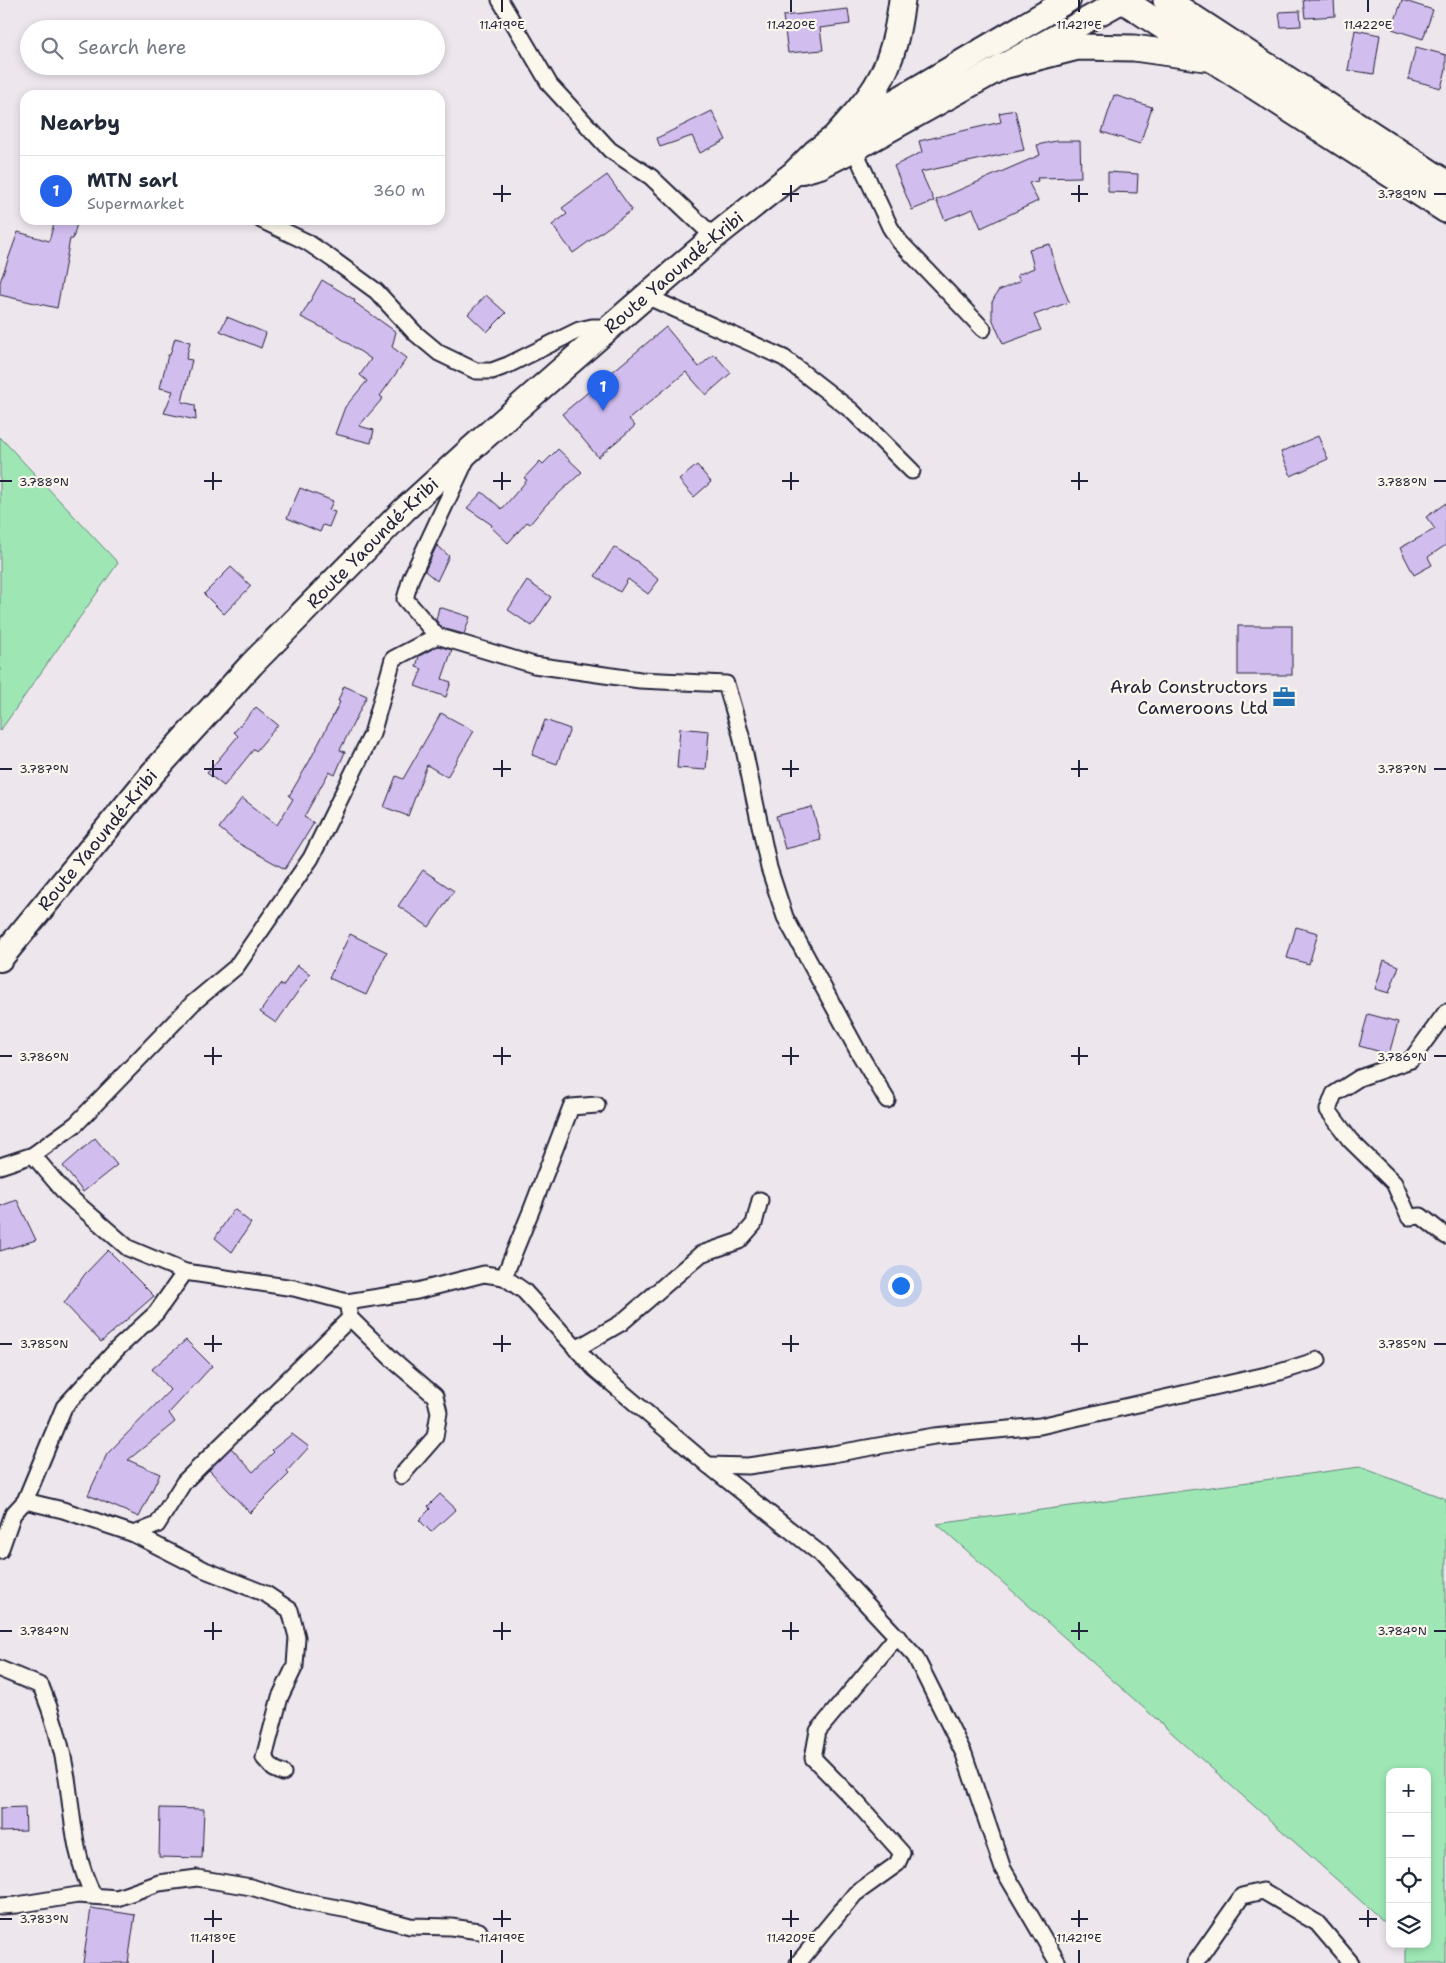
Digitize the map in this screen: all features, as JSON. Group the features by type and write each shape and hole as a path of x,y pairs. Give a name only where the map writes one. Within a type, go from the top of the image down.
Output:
{"highway":[{"path":"845,142 861,108 878,84 893,50 902,0"},
{"path":"1123,0 1446,210"},
{"path":"1166,0 1446,183"},
{"path":"1003,66 1078,47 1134,48 1212,59"}],"main road":[{"path":"845,142 1068,0"},
{"path":"845,142 1003,66 1123,0"},
{"name":"Route Yaoundé-Kribi","path":"0,959 152,774 251,665 392,522 472,448 610,327 714,237 793,174 815,152 845,142"}],"street":[{"path":"500,0 550,85 610,150 651,177 714,237"},
{"path":"845,142 899,241 984,329"},
{"path":"271,225 307,242 332,259 376,291 415,333 439,353 476,371 492,370 508,365 580,330 592,327 610,327"},
{"path":"646,296 784,358 852,411 912,471"},
{"path":"472,448 411,578 405,599 437,636 534,665 640,680 726,684 739,728 769,868 785,917 854,1045 887,1100"},
{"path":"0,1166 34,1155 76,1124 192,1003 236,967 311,858 372,734 393,659 437,636"},
{"path":"1446,1012 1411,1060 1359,1078 1334,1094 1328,1110 1350,1140 1394,1184 1409,1217 1421,1216 1446,1236"},
{"path":"504,1277 571,1107 596,1105"},
{"path":"34,1155 65,1193 128,1248 185,1272 294,1288 347,1302 417,1291 484,1274 504,1277 524,1291 595,1370 708,1465 818,1552 915,1656 964,1754 1003,1869 1058,1963"},
{"path":"576,1349 621,1324 701,1254 739,1241 754,1224 760,1200"},
{"path":"0,1551 13,1514 25,1500 64,1407 117,1349 156,1313 185,1272"},
{"path":"347,1302 350,1318 393,1360 434,1396 439,1412 435,1437 401,1476"},
{"path":"134,1534 157,1525 184,1482 350,1318"},
{"path":"708,1465 748,1466 833,1454 934,1436 1040,1426 1280,1372 1318,1360"},
{"path":"25,1500 63,1510 134,1534 205,1570 266,1594 290,1610 297,1637 295,1666 280,1697 264,1758 274,1769 283,1773"},
{"path":"798,1963 855,1894 897,1864 902,1853 858,1804 812,1758 818,1730 896,1636"},
{"path":"0,1670 41,1686 53,1714 63,1759 81,1866 94,1896"},
{"path":"0,1906 78,1895 117,1898 159,1883 197,1878 251,1887 294,1900 349,1910 410,1926 451,1927 479,1931"},
{"path":"1195,1963 1242,1896 1263,1891 1317,1923 1351,1963"}],"green space":[{"path":"0,437 118,563 0,731"},
{"path":"1360,1467 1446,1499 1446,1963 1406,1963 1406,1948 1431,1948 1431,1768 1386,1768 1386,1923 937,1524"}],"building":[{"path":"1303,0 1334,0 1335,16 1305,18"},
{"path":"1402,0 1433,10 1423,39 1392,29"},
{"path":"848,9 850,24 820,28 823,50 788,53 783,16"},
{"path":"1300,11 1301,26 1281,27 1279,12"},
{"path":"1355,30 1380,35 1374,74 1348,70"},
{"path":"1416,47 1446,55 1446,69 1441,88 1408,79"},
{"path":"1114,95 1152,107 1140,144 1102,132"},
{"path":"1015,110 1024,150 921,172 934,201 912,210 894,166 922,152 919,141 1001,122 999,113"},
{"path":"712,111 726,140 700,153 692,136 660,147 657,138"},
{"path":"1056,141 1080,141 1081,177 1037,178 1038,181 1029,183 1038,201 981,228 973,209 945,220 936,200 1040,155 1037,145"},
{"path":"1108,172 1138,174 1137,193 1108,192"},
{"path":"607,175 632,210 573,253 552,225 567,214 562,208"},
{"path":"54,225 76,225 73,239 70,239 57,308 0,295 0,282 18,232 49,241"},
{"path":"1050,244 1056,269 1069,302 1034,315 1041,330 1003,344 992,318 992,302 998,291 1020,281 1017,275 1034,268 1029,249"},
{"path":"322,280 355,300 354,302 396,332 392,347 407,358 380,396 383,398 359,426 374,430 371,443 335,434 345,407 367,381 360,375 371,359 333,333 301,317"},
{"path":"486,295 506,313 487,332 468,314"},
{"path":"227,317 266,333 261,348 220,331"},
{"path":"666,327 699,367 714,354 731,373 706,395 686,372 629,419 635,426 598,457 562,414"},
{"path":"175,338 190,342 186,359 192,360 182,402 195,405 196,420 164,413 173,391 160,388 168,355 170,355"},
{"path":"1318,436 1328,459 1291,476 1281,452"},
{"path":"558,449 582,472 546,505 530,524 527,522 508,543 491,527 492,525 467,508 482,492 502,509 527,480 524,478 540,461 543,464"},
{"path":"697,465 711,482 694,497 679,480"},
{"path":"300,488 333,501 329,510 335,512 329,527 323,525 320,532 287,518"},
{"path":"1446,503 1446,545 1428,557 1432,565 1414,575 1400,548 1435,529 1426,517"},
{"path":"437,545 449,556 437,581 425,571"},
{"path":"614,547 638,562 659,580 648,594 628,579 620,592 595,576"},
{"path":"231,567 251,586 224,614 204,594"},
{"path":"527,581 551,597 532,626 508,610"},
{"path":"439,607 470,617 464,634 442,628 436,620"},
{"path":"1238,626 1292,626 1292,675 1238,675"},
{"path":"438,646 452,650 442,679 451,682 446,697 415,686 422,669 416,667 419,656"},
{"path":"344,686 367,696 340,750 345,752 335,775 329,772 304,817 314,823 285,869 236,842 219,828 242,798 277,825 293,799 289,796 340,702 338,701"},
{"path":"256,707 278,725 256,751 254,749 224,786 207,773 238,736 234,732"},
{"path":"441,713 474,731 447,777 427,765 408,816 384,807 396,776 403,779"},
{"path":"545,720 570,729 557,764 532,755"},
{"path":"680,728 709,731 706,770 677,768"},
{"path":"812,807 821,840 785,849 776,816"},
{"path":"423,870 454,891 429,927 398,906"},
{"path":"1296,927 1318,933 1309,964 1287,958"},
{"path":"350,934 387,952 366,995 329,978"},
{"path":"1384,960 1399,966 1389,993 1375,989"},
{"path":"297,965 310,974 276,1023 260,1012 280,984 283,986"},
{"path":"1368,1014 1398,1022 1389,1054 1359,1046"},
{"path":"95,1138 117,1165 83,1192 63,1166"},
{"path":"17,1200 36,1240 0,1251 0,1206"},
{"path":"234,1209 251,1223 232,1252 215,1238"},
{"path":"108,1250 154,1296 101,1342 64,1303 85,1274"},
{"path":"186,1340 212,1366 169,1413 175,1422 128,1460 160,1474 139,1517 88,1495 107,1454 170,1390 152,1369"},
{"path":"292,1434 309,1447 287,1471 289,1474 250,1513 209,1470 231,1448 253,1472 274,1452 272,1450"},
{"path":"440,1494 456,1509 431,1532 419,1520 430,1509 428,1506"},
{"path":"25,1807 26,1831 0,1832 0,1808"},
{"path":"160,1808 204,1809 202,1858 159,1857"},
{"path":"91,1908 135,1915 128,1963 83,1963"}],"place":[{"name":"MTN sarl","path":"603,411"},
{"name":"Arab Constructors Cameroons Ltd","path":"1284,697"}]}
